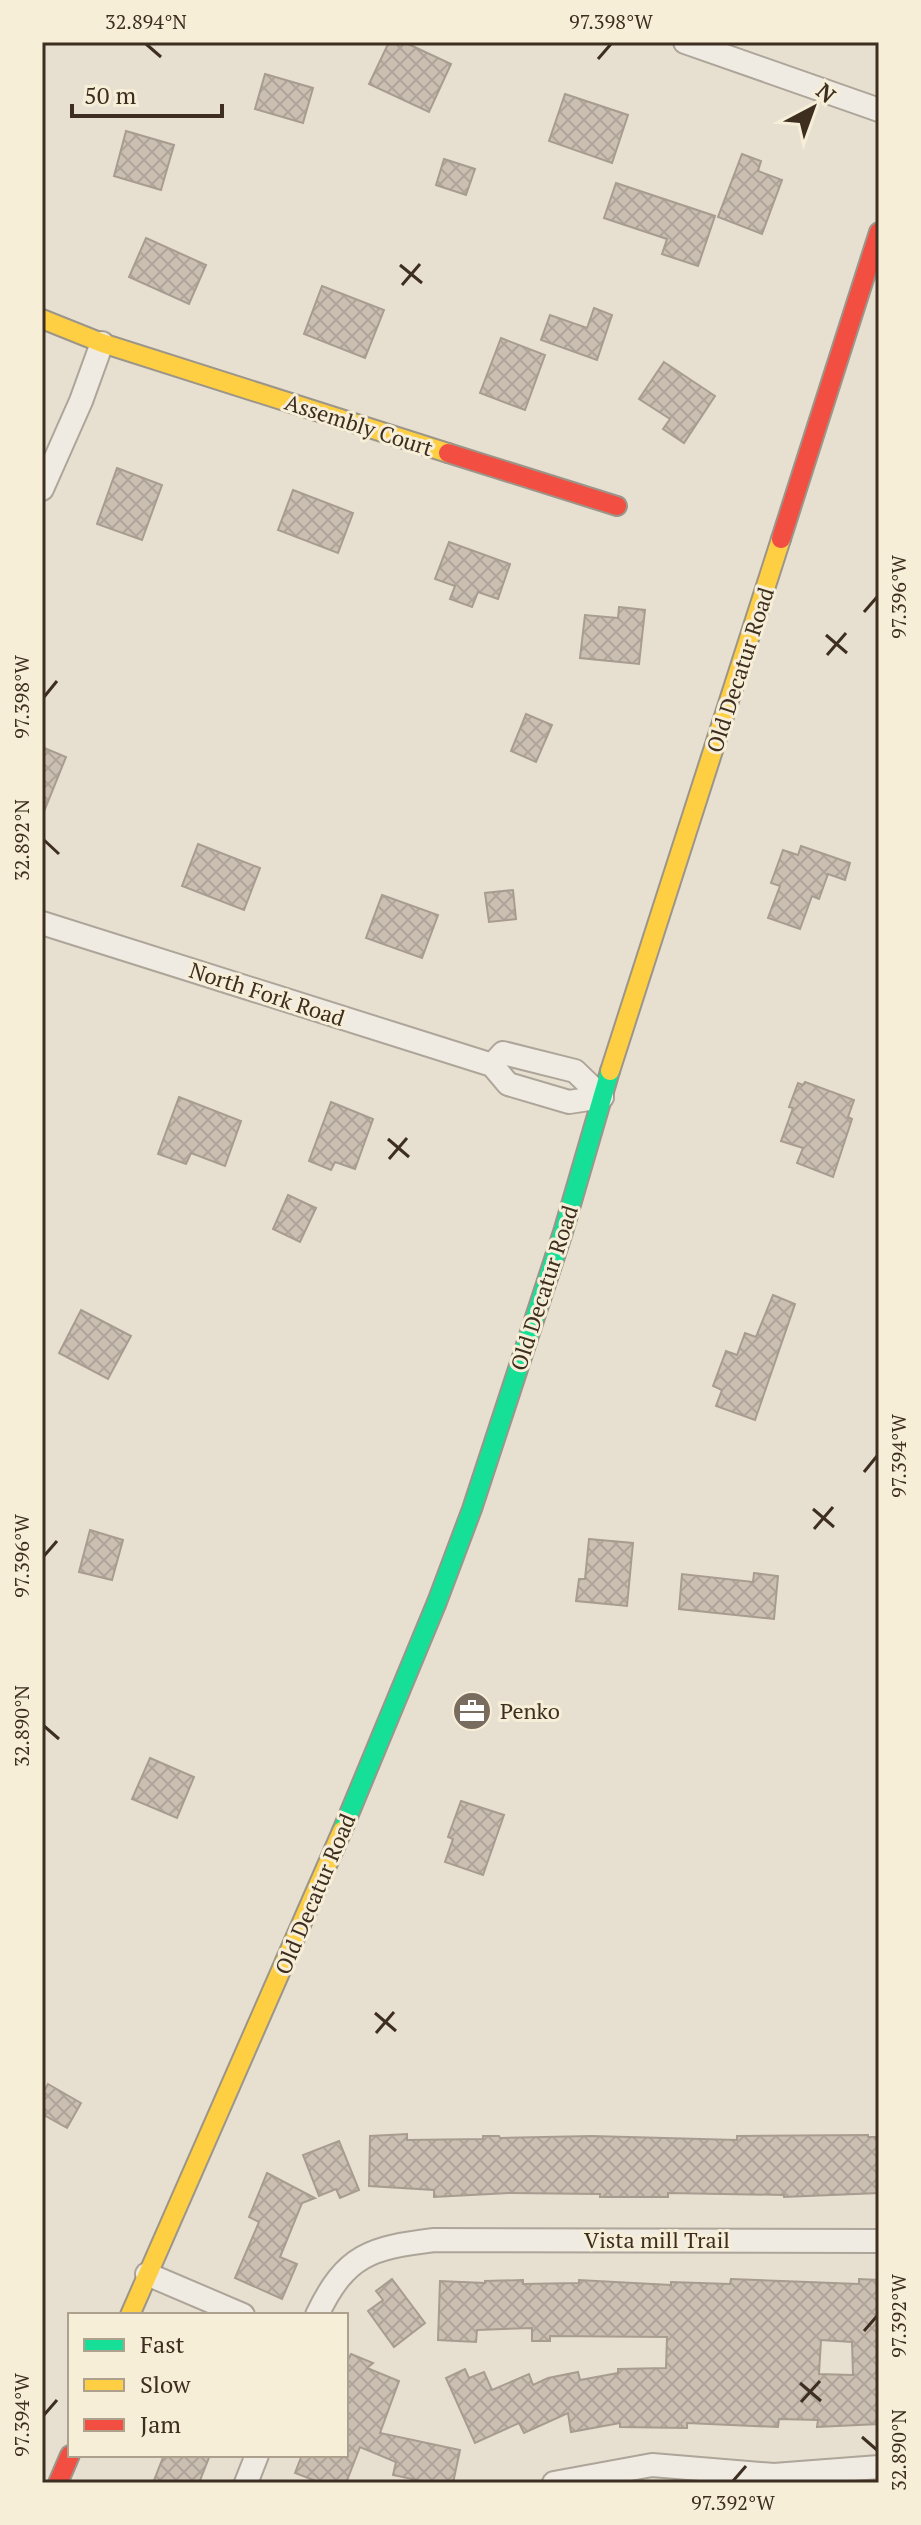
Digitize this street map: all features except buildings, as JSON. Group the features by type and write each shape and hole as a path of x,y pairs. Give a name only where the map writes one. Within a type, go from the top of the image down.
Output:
{"street":[{"path":"685,42 879,110"},
{"name":"Old Decatur Road","path":"131,2313 325,1872 437,1602 472,1509 563,1232 602,1097 879,232"},
{"name":"Assembly Court","path":"42,319 102,343 617,506"},
{"path":"42,489 81,401 102,343"},
{"name":"North Fork Road","path":"42,923 492,1065 508,1084 523,1089 569,1102 602,1097"},
{"name":"North Fork Road","path":"492,1065 503,1053 575,1071 602,1097"},
{"name":"Vista mill Trail","path":"318,2313 331,2288 360,2258 377,2249 434,2240 879,2241"},
{"path":"147,2274 238,2313"},
{"path":"58,2483 69,2457"},
{"path":"246,2483 256,2457"},
{"path":"554,2483 652,2465 774,2479 879,2467"}],"traffic: fast":[{"path":"342,1831 472,1509 563,1232 610,1071"}],"traffic: slow":[{"path":"42,319 102,343 448,453"},
{"path":"610,1071 781,539"},
{"path":"131,2313 342,1831"}],"traffic: jam":[{"path":"781,539 879,232"},
{"path":"448,453 617,506"},
{"path":"58,2483 69,2457"}],"place":[{"name":"Penko","path":"472,1711"}]}
